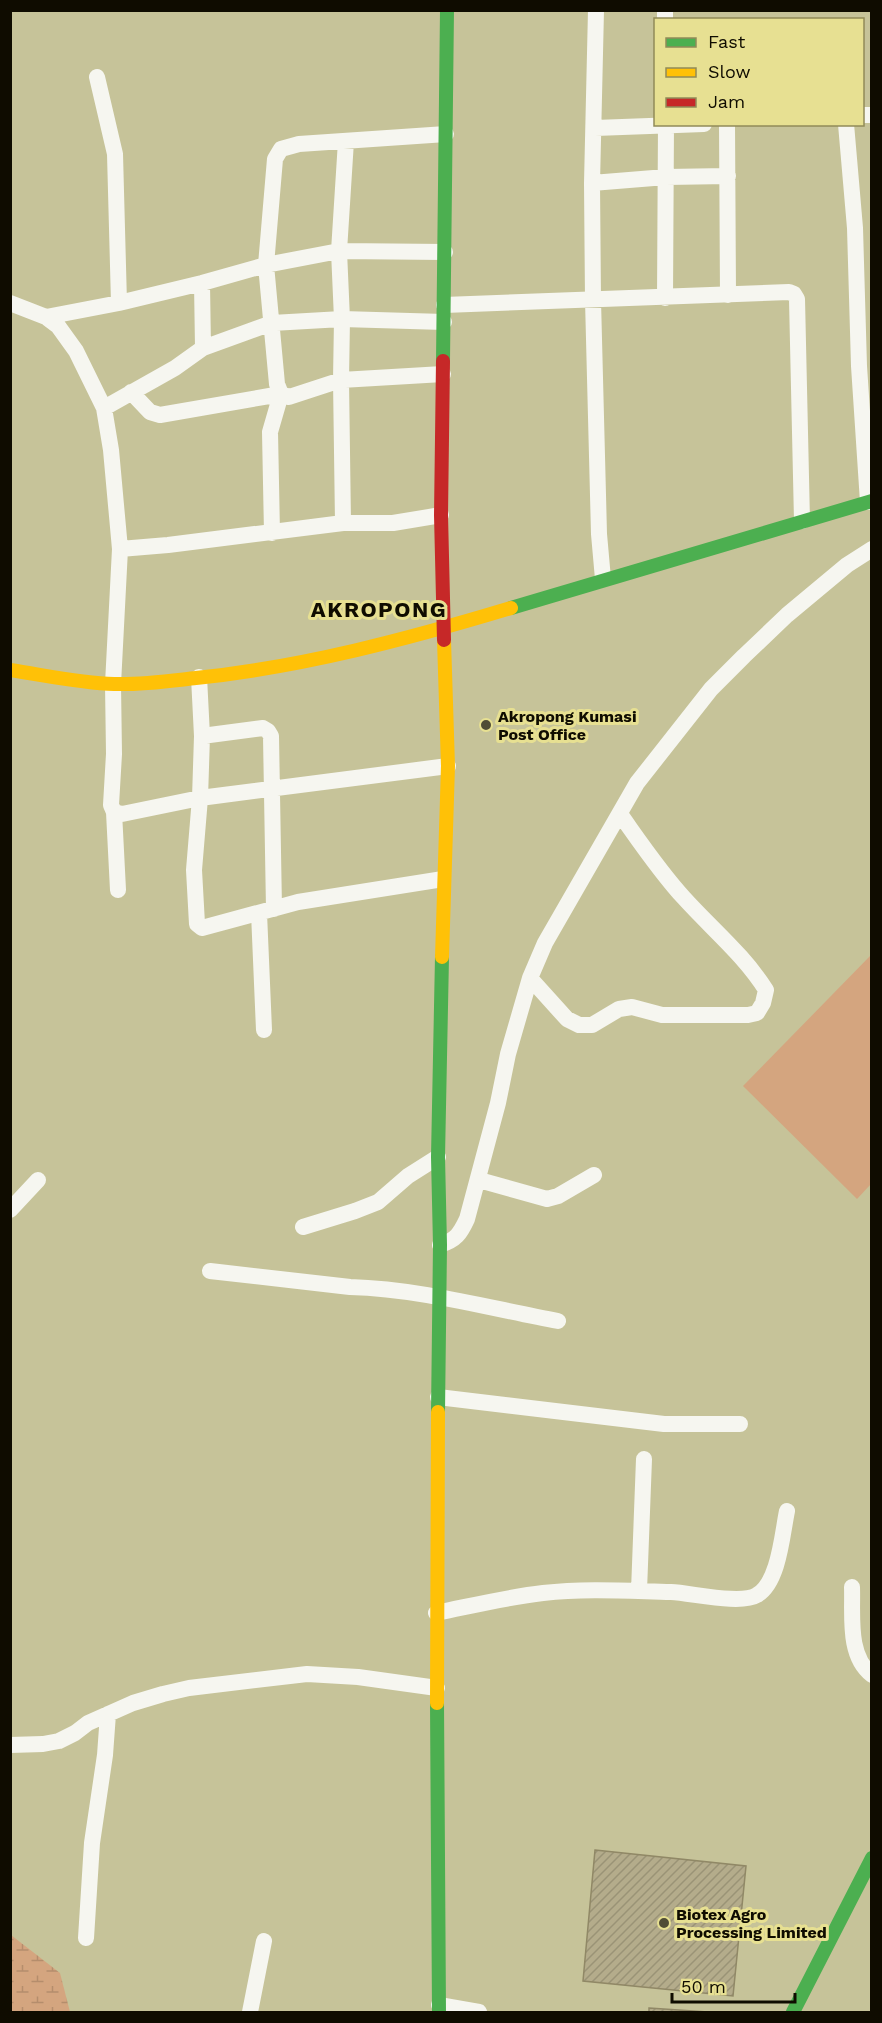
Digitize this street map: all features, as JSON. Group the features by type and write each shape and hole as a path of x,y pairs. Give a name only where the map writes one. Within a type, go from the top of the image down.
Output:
{"street":[{"path":"447,10 441,515 448,766 443,879 438,1157 440,1245 435,1613 439,2009 479,2013"},
{"path":"596,10 592,183 593,300 599,534 603,579"},
{"path":"97,77 115,154 119,303"},
{"path":"595,128 654,126"},
{"path":"665,298 666,126"},
{"path":"727,126 728,295"},
{"path":"10,670 113,684 147,683 237,674 327,658 445,628 603,579 870,502 859,366 855,228 846,126"},
{"path":"272,532 270,432 281,394 278,384 266,265 275,159 281,149 299,144 446,135"},
{"path":"344,523 339,251 346,141"},
{"path":"592,183 666,177 728,176"},
{"path":"46,317 119,303 266,265 339,251 445,252"},
{"path":"202,283 203,348"},
{"path":"444,305 789,292 794,294 797,299 802,521"},
{"path":"10,303 46,317 58,326 68,338 84,366 104,408 111,450 120,549 113,684 114,754 111,805 114,812 118,890"},
{"path":"104,408 175,368 203,348 272,323 342,319 444,322"},
{"path":"131,392 150,412 160,415 281,394 289,397 341,380 442,374"},
{"path":"120,549 344,523 393,523 441,515"},
{"path":"440,1245 453,1241 460,1234 467,1219 479,1180 508,1054 530,978 545,943 636,783 711,689 787,615 847,564 872,549"},
{"path":"199,677 202,736 194,870 197,924 202,928 298,902 443,879"},
{"path":"202,736 263,728 268,730 271,736 272,788 266,911 264,1030"},
{"path":"114,812 122,814 200,798 448,766"},
{"path":"530,978 567,1019 579,1025 592,1025 619,1009 632,1007 662,1014 748,1015 757,1013 763,1003 766,990 759,979 722,935 685,899 662,872 620,814"},
{"path":"303,1227 378,1202 408,1176 438,1157"},
{"path":"479,1180 547,1199 558,1196 594,1175"},
{"path":"10,1210 38,1180"},
{"path":"210,1271 439,1297 558,1322"},
{"path":"438,1397 664,1424 740,1424"},
{"path":"639,1591 644,1459"},
{"path":"435,1613 542,1593 596,1589 690,1593 738,1600 756,1596 768,1585 774,1573 787,1511"},
{"path":"852,1587 854,1647 864,1669 872,1675"},
{"path":"10,1745 59,1741 88,1723 133,1703 189,1688 307,1674 358,1677 436,1688"},
{"path":"86,1938 92,1843 105,1755 108,1714"},
{"path":"800,2008 872,1858"},
{"path":"250,2013 264,1941"}],"green space":[{"path":"871,955 871,1184 857,1199 743,1086"},
{"path":"11,1935 60,1973 70,2012 11,2012"}],"building":[{"name":"Biotex Agro Processing Limited","path":"595,1850 746,1866 733,1996 583,1981"},
{"path":"649,2008 708,2012 649,2012"}],"traffic: fast":[{"path":"443,361 447,10"},
{"path":"511,608 872,501"},
{"path":"438,1412 440,1245 438,1157 442,957"},
{"path":"437,1703 439,2012"},
{"path":"793,2012 872,1858"}],"traffic: slow":[{"path":"10,670 88,682 124,684 236,673 355,650 511,608"},
{"path":"442,957 448,766 444,640"},
{"path":"437,1703 438,1412"}],"traffic: jam":[{"path":"443,361 441,515 444,640"}],"place":[{"name":"Akropong Kumasi Post Office","path":"486,725"},
{"name":"Biotex Agro Processing Limited","path":"664,1923"}],"district":[{"name":"AKROPONG","path":"379,609"}]}
